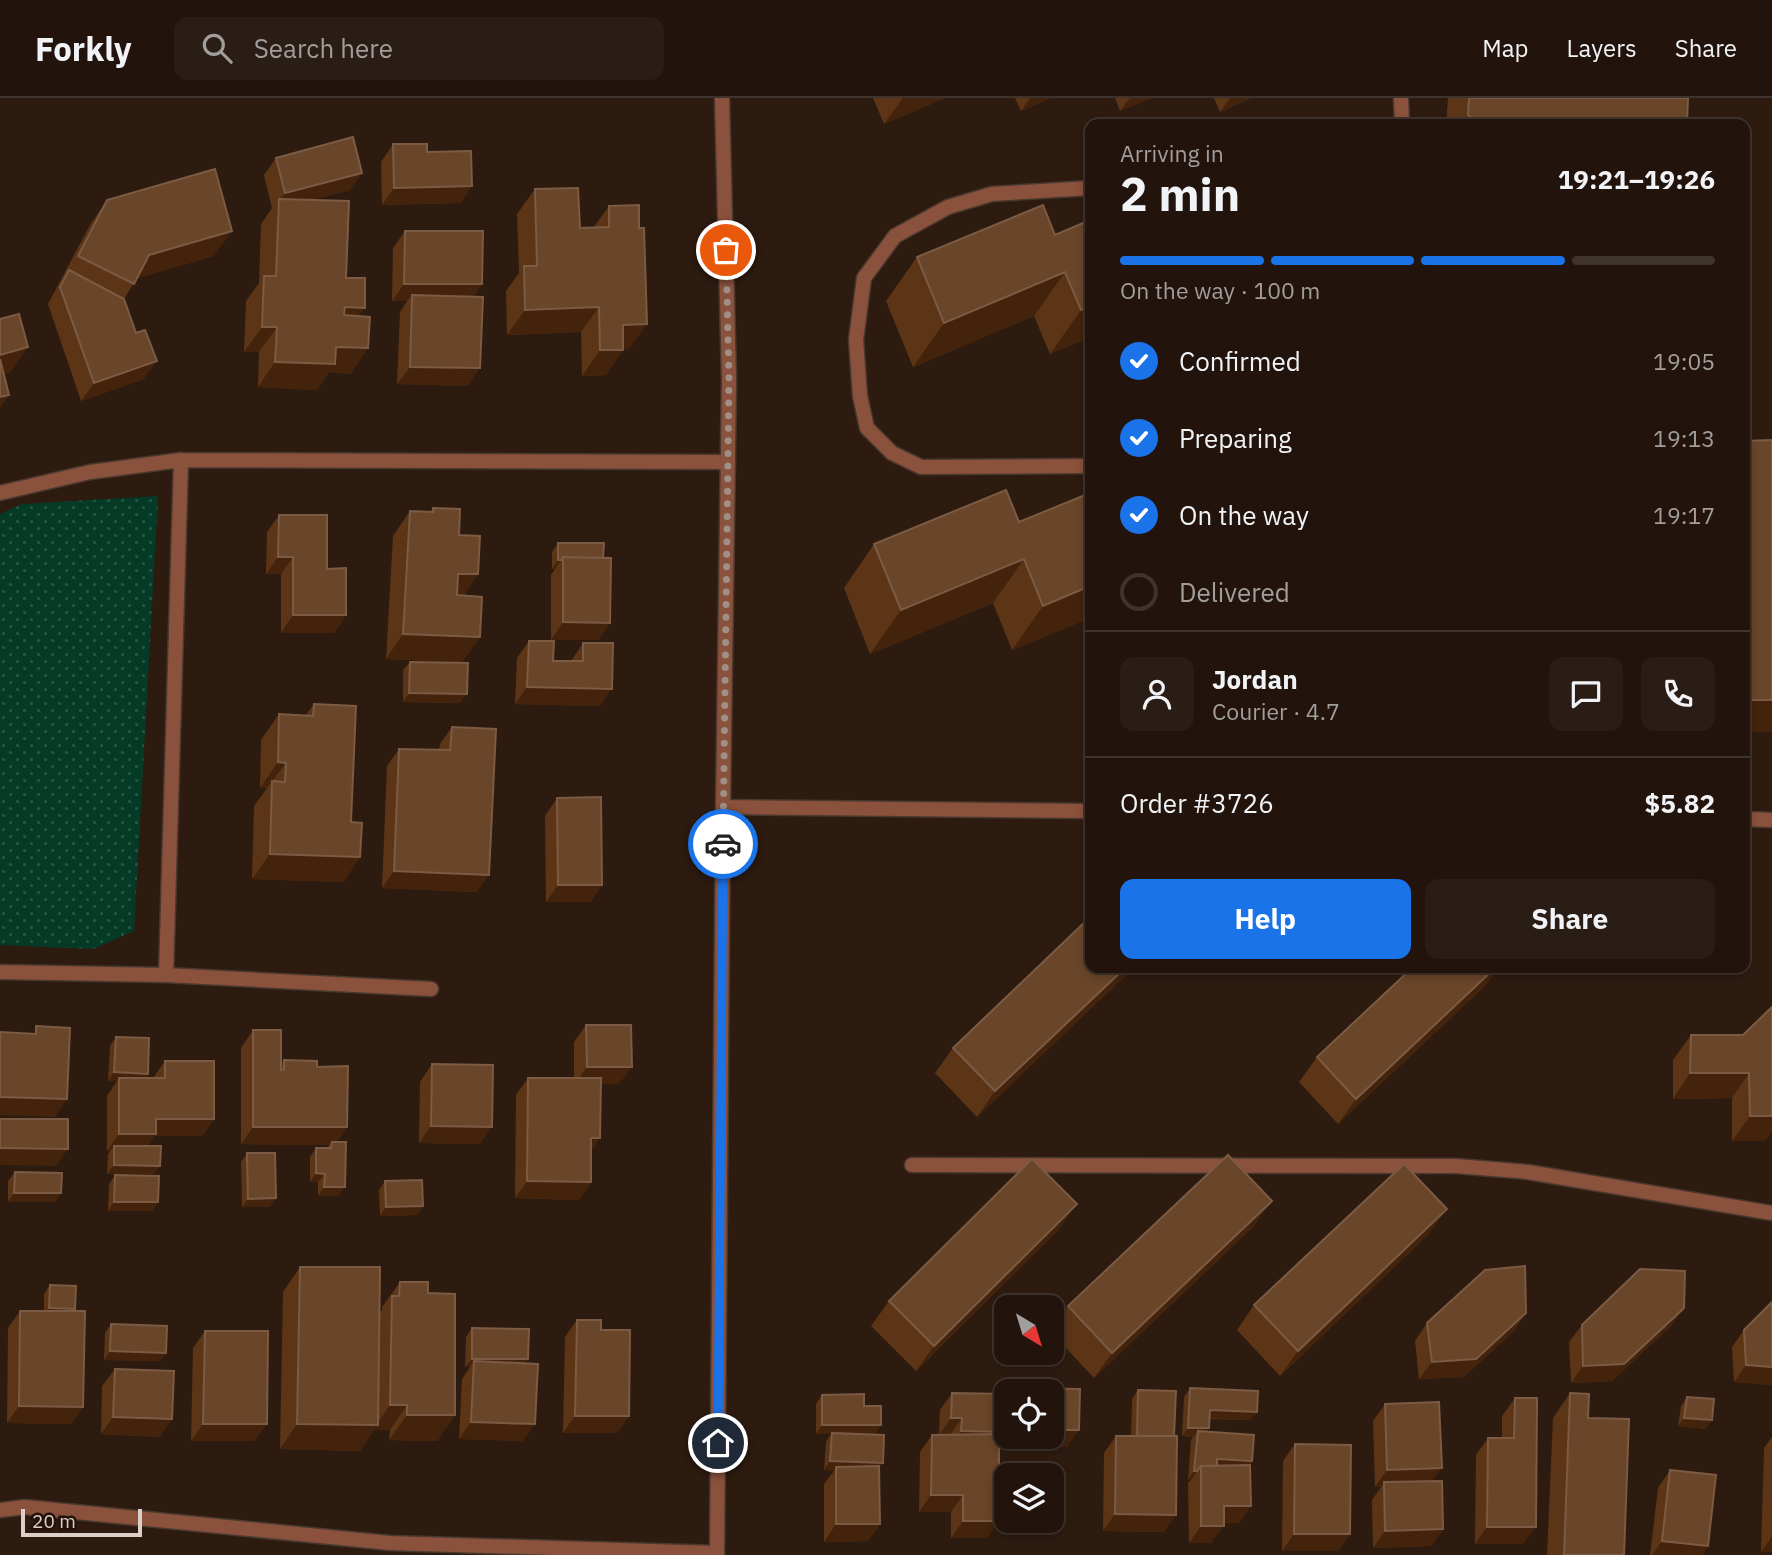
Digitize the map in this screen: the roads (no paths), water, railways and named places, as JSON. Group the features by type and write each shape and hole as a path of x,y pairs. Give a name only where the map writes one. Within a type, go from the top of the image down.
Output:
{"street":[{"path":"0,1510 25,1507 390,1549 717,1554 729,379 722,98"},
{"path":"1401,98 1402,119"},
{"path":"1085,188 992,194 948,207 895,236 864,278 856,341 860,396 867,428 892,453 922,467 1085,466"},
{"path":"0,493 90,472 181,460 728,462"},
{"path":"166,975 181,460"},
{"path":"723,807 1085,811"},
{"path":"1750,819 1772,820"},
{"path":"0,972 166,975 431,989"},
{"path":"912,1165 1456,1166 1528,1172 1772,1213"}]}
